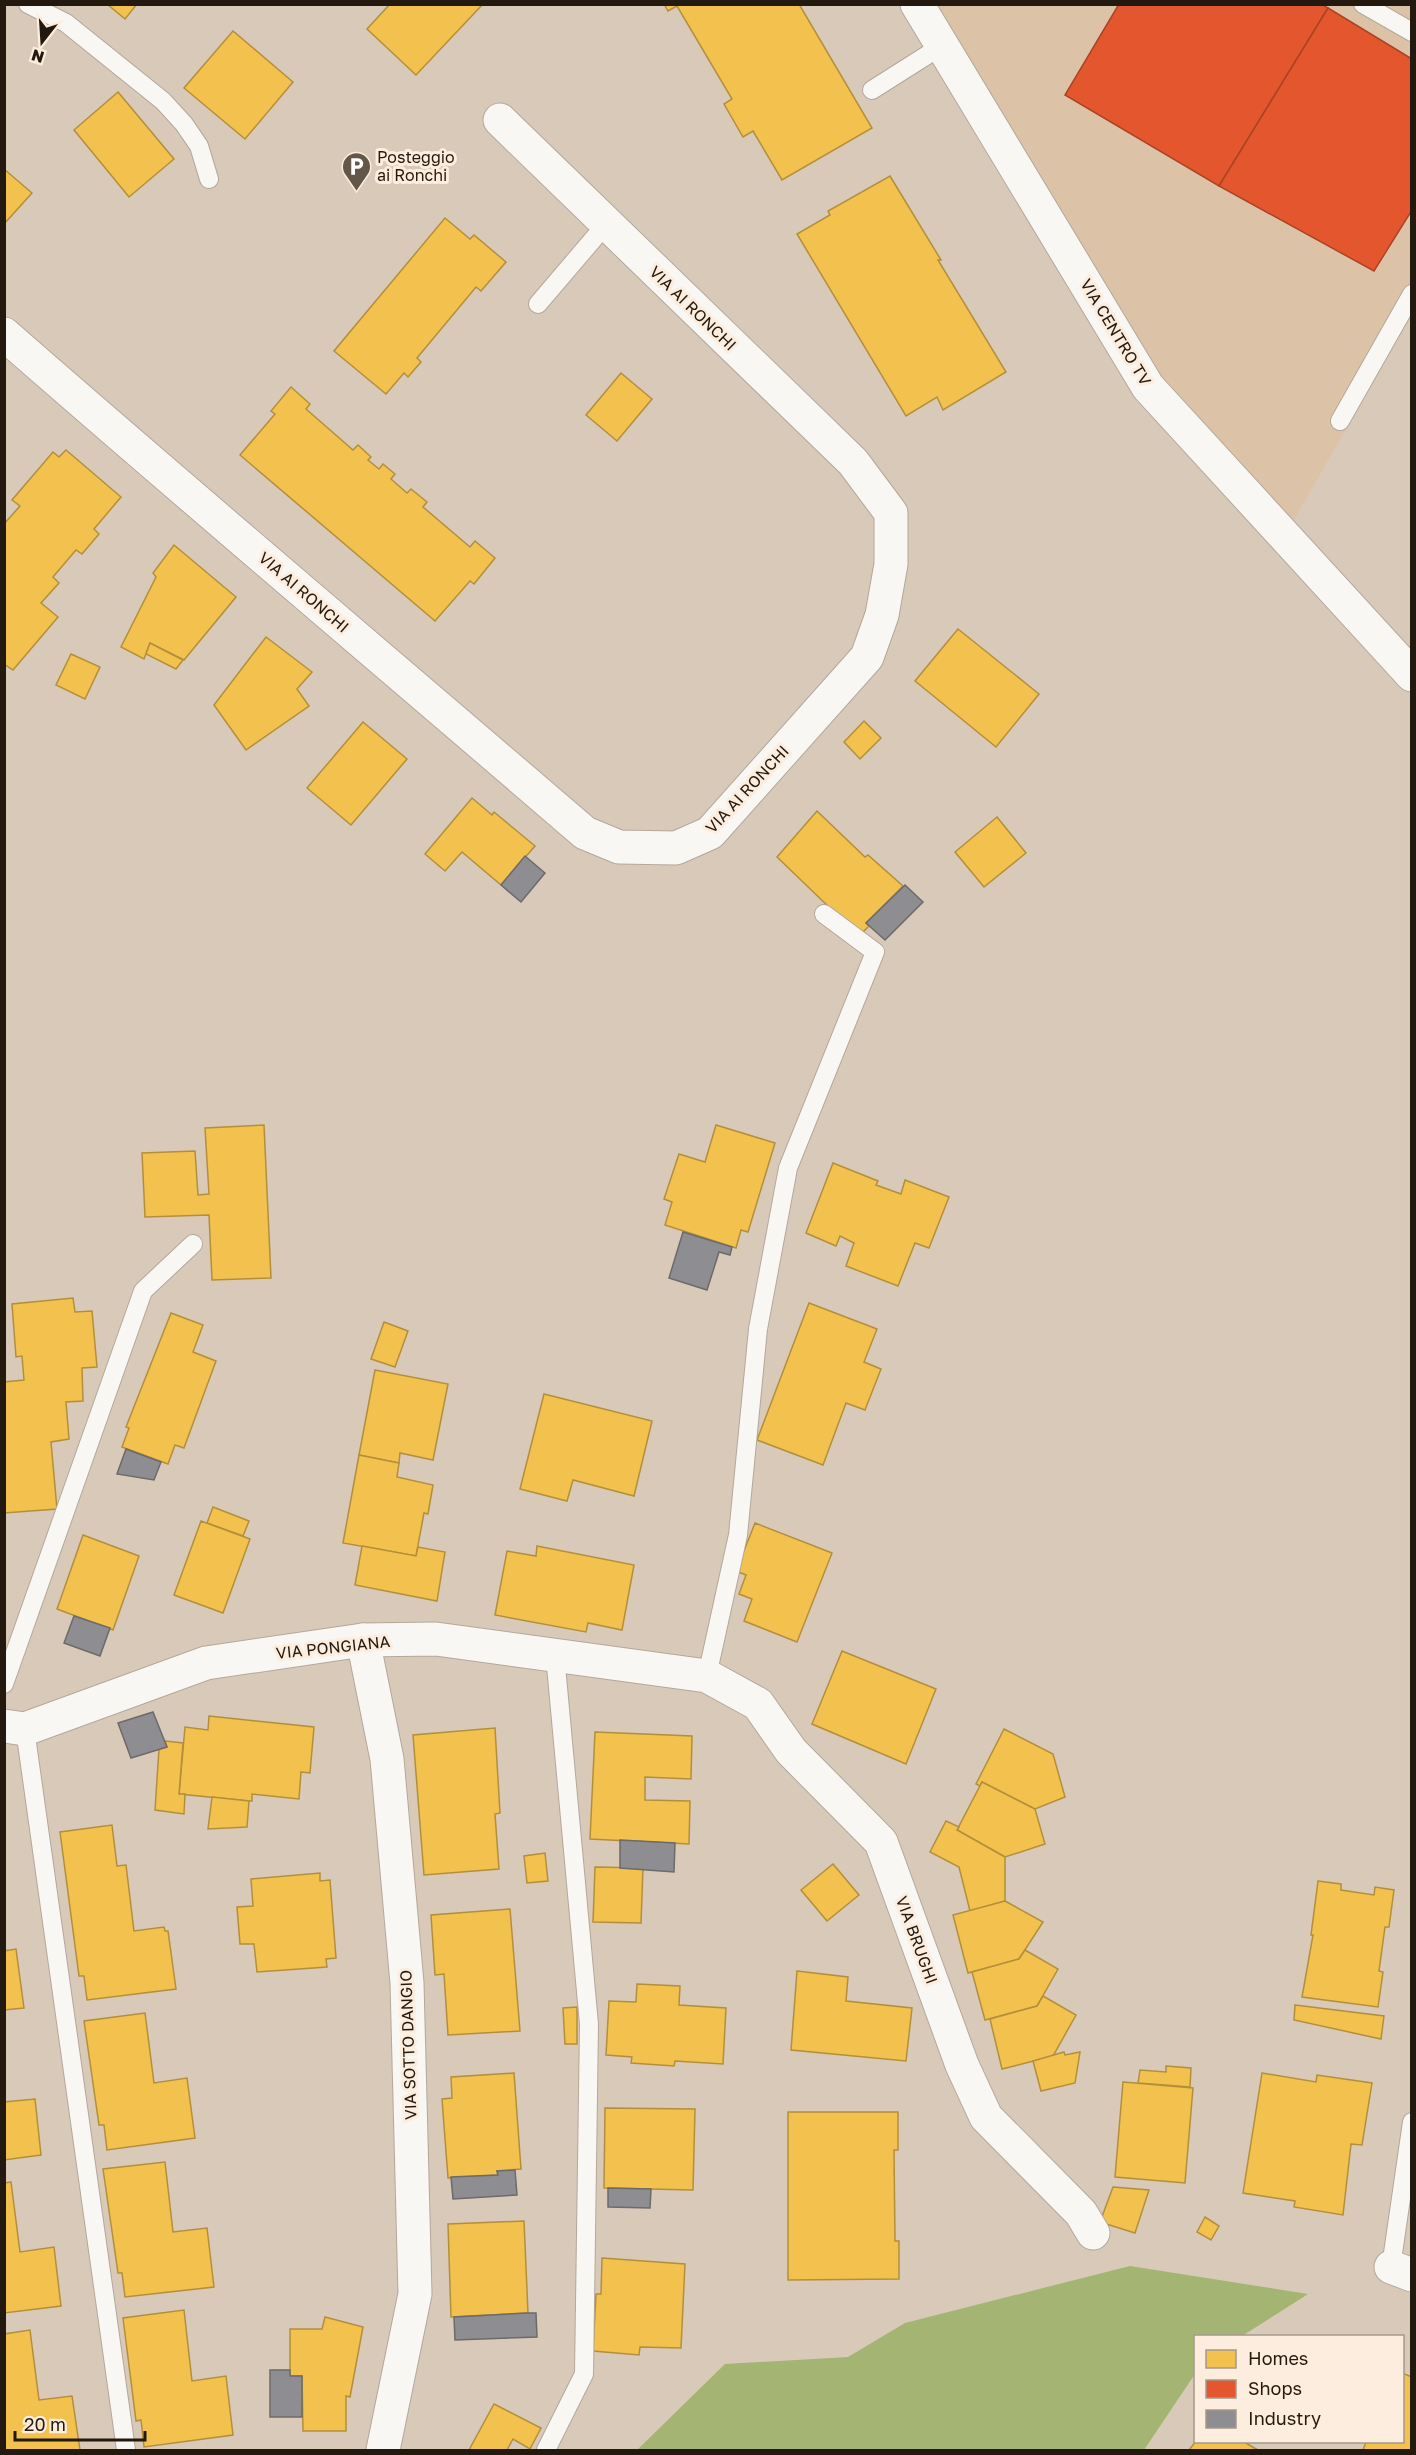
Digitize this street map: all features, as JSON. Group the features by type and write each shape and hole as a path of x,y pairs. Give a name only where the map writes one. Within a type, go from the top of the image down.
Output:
{"street":[{"name":"VIA CENTRO TV","path":"917,4 1148,387 1412,675"},
{"name":"VIA AI RONCHI","path":"4,334 585,833 619,847 676,848 710,833 867,657 882,615 891,564 891,513 853,462 500,120"},
{"name":"VIA PONGIANA","path":"15,1727 206,1663 363,1640 436,1639 707,1676"},
{"name":"VIA SOTTO DANGIO","path":"363,1640 387,1759 407,1983 415,2294 383,2451"},
{"name":"VIA BRUGHI","path":"707,1676 758,1704 791,1751 881,1842 962,2065 987,2117 1082,2213 1093,2233"}],"lane":[{"path":"28,4 66,23 164,101 199,146 209,179"},
{"path":"1363,4 1412,32"},
{"path":"872,90 942,45"},
{"path":"538,304 607,223"},
{"path":"1340,421 1412,294"},
{"path":"707,1676 738,1535 758,1329 788,1168 875,952 824,914"},
{"path":"4,1684 143,1291 193,1244"},
{"path":"546,2451 584,2374 589,2024 555,1655"},
{"path":"15,1727 126,2451"},
{"path":"1401,2271 1412,2122"}],"shaded area":[{"path":"927,5 1411,5 1411,317 1289,528 1162,387"}],"green space":[{"path":"1130,2266 1308,2294 1244,2335 1194,2335 1194,2375 1144,2450 637,2450 725,2364 848,2357 905,2323"}],"building: Homes":[{"path":"107,4 137,4 125,19"},
{"path":"390,4 483,4 416,75 367,29"},
{"path":"664,4 799,4 872,128 782,180 753,131 743,137 724,104 732,99 677,6 668,11"},
{"path":"233,31 293,82 245,139 184,88"},
{"path":"118,92 174,159 129,197 74,130"},
{"path":"4,169 32,193 4,224"},
{"path":"890,176 1006,372 943,410 937,397 906,416 797,234 830,215 828,211"},
{"path":"445,218 470,239 474,235 506,262 481,291 476,287 417,358 421,362 408,377 404,373 386,394 334,351"},
{"path":"621,373 652,399 617,441 586,415"},
{"path":"291,387 310,404 306,409 353,450 358,445 371,457 368,460 379,469 383,464 395,474 391,479 407,493 411,489 427,502 423,507 470,547 475,541 495,558 474,584 470,581 435,621 240,455 275,414 271,411"},
{"path":"66,450 121,497 94,529 99,534 82,554 76,550 53,577 59,583 41,603 58,617 13,670 4,664 4,524 20,506 12,500 53,452 59,457"},
{"path":"174,545 236,597 184,660 150,643 144,659 121,647 156,577 153,573"},
{"path":"958,629 1039,694 996,747 915,681"},
{"path":"266,637 312,672 297,689 309,706 246,750 214,705"},
{"path":"150,643 183,660 176,669 146,654"},
{"path":"71,654 100,667 85,699 56,685"},
{"path":"864,721 881,738 860,759 844,742"},
{"path":"363,722 407,759 351,825 307,788"},
{"path":"472,798 492,815 494,812 535,846 501,885 462,852 445,871 425,854"},
{"path":"817,811 865,857 868,855 903,886 866,923 869,926 859,936 777,857"},
{"path":"997,817 1026,853 984,887 955,852"},
{"path":"264,1125 271,1278 212,1280 209,1215 145,1217 142,1153 195,1151 198,1195 209,1194 205,1128"},
{"path":"716,1125 775,1143 748,1232 741,1230 736,1248 665,1225 672,1202 664,1199 679,1154 705,1162"},
{"path":"833,1163 878,1181 876,1185 901,1194 905,1180 949,1197 929,1248 915,1243 898,1286 846,1266 854,1243 840,1236 836,1246 806,1233"},
{"path":"73,1298 75,1312 92,1311 97,1367 82,1368 83,1401 66,1402 69,1439 51,1442 57,1509 4,1513 4,1382 24,1380 22,1356 16,1357 12,1304"},
{"path":"809,1303 877,1329 864,1362 881,1369 865,1410 846,1403 823,1465 757,1440"},
{"path":"171,1313 203,1325 193,1352 216,1361 184,1448 175,1445 168,1464 122,1447 129,1428 126,1427"},
{"path":"384,1322 408,1331 395,1367 371,1359"},
{"path":"375,1370 448,1384 433,1460 400,1453 399,1463 359,1455"},
{"path":"544,1394 652,1421 634,1496 573,1480 567,1501 520,1489"},
{"path":"359,1455 399,1463 397,1477 433,1485 428,1514 424,1513 416,1556 343,1543"},
{"path":"213,1507 249,1521 243,1536 207,1523"},
{"path":"201,1521 250,1539 223,1613 174,1595"},
{"path":"755,1523 832,1553 797,1642 744,1621 752,1599 739,1594 746,1575 736,1571"},
{"path":"83,1535 139,1556 113,1630 57,1609"},
{"path":"362,1546 416,1556 418,1547 445,1552 437,1601 355,1585"},
{"path":"537,1546 634,1565 622,1630 588,1623 586,1632 495,1615 507,1551 536,1556"},
{"path":"842,1651 936,1689 906,1764 812,1724"},
{"path":"209,1716 314,1727 310,1773 301,1772 299,1799 252,1794 252,1801 249,1801 179,1794 185,1727 208,1730"},
{"path":"495,1728 500,1813 495,1814 499,1869 424,1875 413,1735"},
{"path":"1004,1729 1053,1754 1065,1797 1035,1809 982,1782 980,1786 976,1784"},
{"path":"595,1732 692,1736 691,1779 645,1777 645,1800 690,1801 689,1844 590,1839"},
{"path":"165,1741 183,1743 179,1794 185,1794 184,1814 155,1810 159,1749 167,1747"},
{"path":"982,1782 1035,1809 1045,1844 1005,1857 957,1830"},
{"path":"212,1797 249,1801 247,1827 208,1829"},
{"path":"946,1821 959,1827 957,1830 1005,1857 1005,1901 970,1911 959,1867 930,1852"},
{"path":"112,1825 117,1866 126,1865 134,1931 164,1927 165,1931 168,1931 176,1989 87,2000 84,1976 79,1976 60,1832"},
{"path":"545,1853 548,1881 527,1883 524,1856"},
{"path":"833,1864 859,1895 827,1921 801,1890"},
{"path":"595,1867 643,1868 641,1923 593,1922"},
{"path":"320,1873 320,1881 330,1880 336,1958 326,1959 327,1967 257,1972 254,1944 240,1944 237,1907 253,1906 251,1879"},
{"path":"1318,1881 1341,1884 1341,1890 1374,1895 1375,1887 1394,1890 1389,1927 1385,1927 1379,1971 1383,1972 1378,2007 1302,1997 1313,1935 1311,1935"},
{"path":"1005,1901 1043,1922 1019,1959 968,1973 953,1915"},
{"path":"510,1909 520,2031 448,2035 444,1974 435,1975 431,1915"},
{"path":"16,1949 24,2008 4,2010 4,1951"},
{"path":"1025,1950 1058,1969 1037,2006 985,2020 972,1972 1019,1959"},
{"path":"797,1971 848,1977 846,2001 912,2008 906,2061 791,2050"},
{"path":"637,1984 680,1986 679,2005 726,2008 723,2064 675,2061 674,2066 631,2063 632,2057 606,2055 609,2001 636,2002"},
{"path":"1043,1996 1076,2015 1053,2056 1002,2069 990,2019 1037,2006"},
{"path":"1295,2005 1384,2016 1381,2039 1294,2020"},
{"path":"577,2007 577,2044 565,2044 563,2008"},
{"path":"145,2013 154,2083 187,2078 195,2138 107,2150 104,2125 99,2125 84,2021"},
{"path":"1064,2052 1065,2055 1080,2052 1075,2083 1041,2091 1033,2061"},
{"path":"1166,2066 1191,2068 1190,2087 1138,2083 1140,2070 1166,2072"},
{"path":"514,2073 521,2169 497,2171 498,2175 448,2178 442,2099 452,2098 451,2077"},
{"path":"1262,2073 1316,2082 1317,2075 1372,2083 1362,2145 1351,2144 1343,2215 1294,2207 1295,2201 1243,2193"},
{"path":"1123,2082 1193,2088 1185,2183 1115,2177"},
{"path":"35,2099 41,2155 4,2160 4,2102"},
{"path":"605,2108 695,2109 693,2190 604,2188"},
{"path":"788,2112 898,2112 898,2150 894,2150 895,2241 899,2241 899,2279 788,2280"},
{"path":"165,2162 173,2232 207,2228 214,2287 125,2297 122,2273 118,2273 103,2169"},
{"path":"11,2182 20,2252 54,2247 61,2306 4,2313 4,2183"},
{"path":"1113,2187 1149,2190 1135,2233 1100,2222"},
{"path":"1205,2217 1219,2226 1211,2240 1197,2232"},
{"path":"524,2221 528,2313 451,2317 448,2224"},
{"path":"602,2258 685,2264 681,2348 640,2347 639,2355 593,2351 596,2294 601,2294"},
{"path":"184,2310 192,2381 226,2376 233,2435 144,2447 141,2420 136,2421 123,2318"},
{"path":"325,2317 363,2327 350,2397 346,2396 346,2431 303,2431 302,2376 290,2376 290,2329 322,2329"},
{"path":"30,2330 39,2400 72,2396 80,2450 4,2450 4,2334"},
{"path":"1404,2374 1412,2377 1412,2450 1363,2450 1366,2443 1404,2443"},
{"path":"494,2404 541,2428 530,2449 513,2439 507,2450 469,2450"},
{"path":"1194,2443 1246,2443 1258,2450 1189,2450"}],"building: Shops":[{"path":"1119,4 1321,4 1328,8 1219,186 1065,95"},
{"path":"1328,8 1412,59 1412,210 1374,271 1219,186"}],"building: Industry":[{"path":"525,856 545,873 521,902 501,885"},
{"path":"905,885 923,902 885,940 866,923"},
{"path":"683,1232 732,1247 730,1255 719,1252 707,1290 669,1278"},
{"path":"126,1449 161,1462 154,1480 117,1474"},
{"path":"74,1616 110,1628 100,1656 64,1643"},
{"path":"153,1712 167,1747 131,1758 118,1723"},
{"path":"620,1840 675,1843 674,1872 620,1868"},
{"path":"515,2170 517,2195 453,2199 451,2177 498,2175 497,2171"},
{"path":"608,2188 651,2189 650,2208 608,2207"},
{"path":"536,2313 537,2337 455,2340 454,2317"},
{"path":"270,2370 290,2370 290,2376 302,2376 302,2417 270,2417"}],"place":[{"name":"Posteggio ai Ronchi","path":"356,192"}]}
